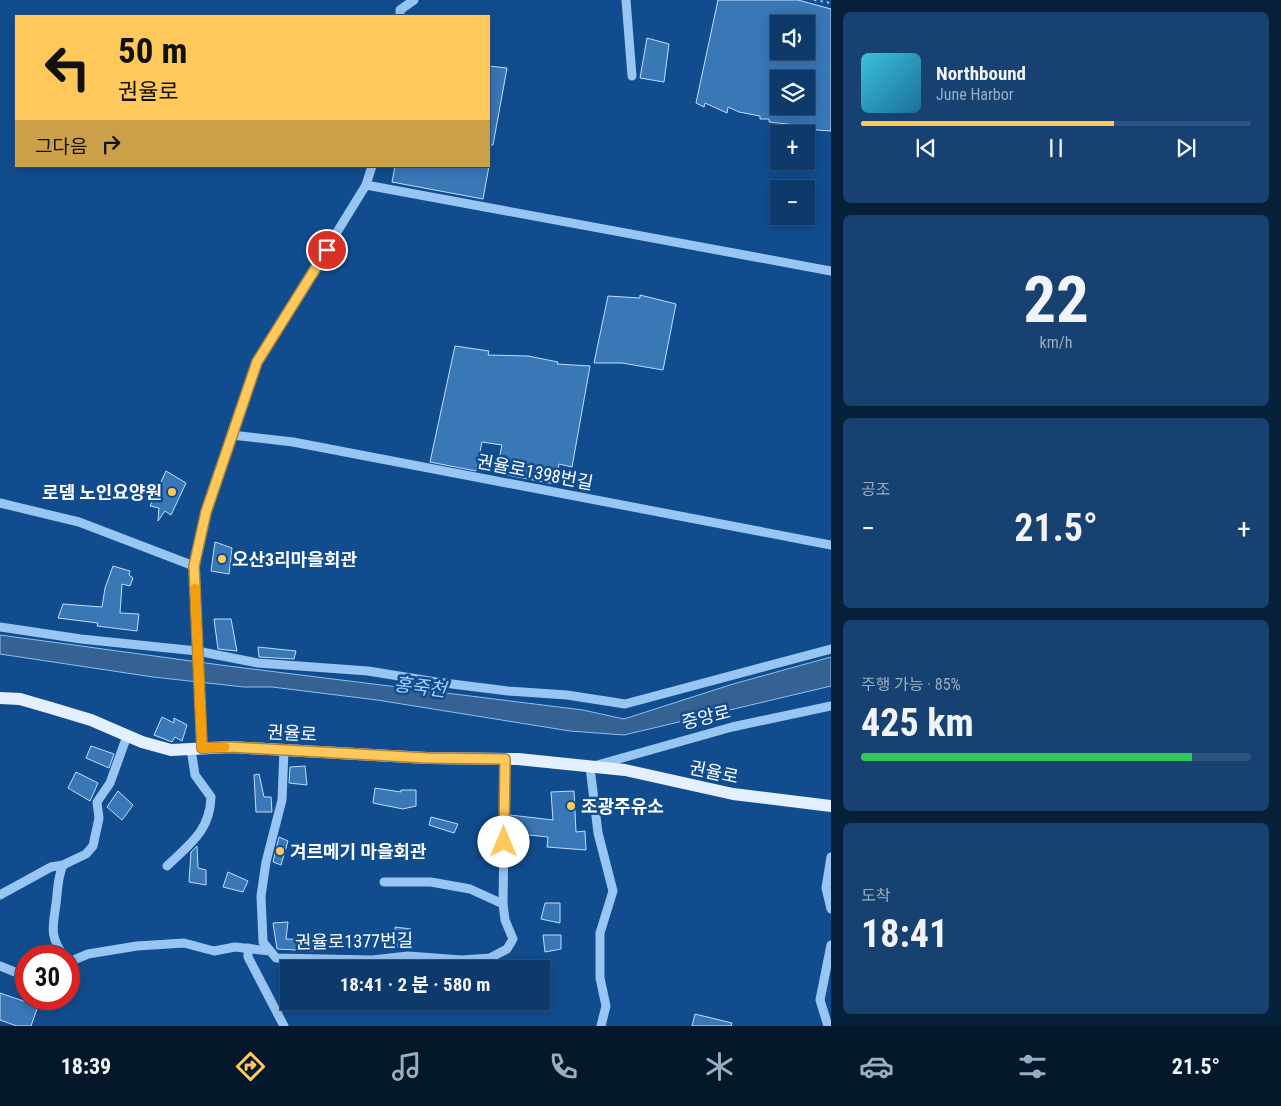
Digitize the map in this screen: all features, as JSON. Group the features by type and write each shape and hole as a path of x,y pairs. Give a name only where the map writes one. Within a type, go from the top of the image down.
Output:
{"main road":[{"name":"권율로","path":"0,698 20,699 91,720 127,736 171,750 231,747 505,759 625,770 761,799 831,806"}],"street":[{"path":"400,15 400,10 414,0"},
{"path":"626,0 632,76"},
{"path":"166,866 195,839 209,817 211,797 195,775 202,704 199,694 194,566 206,512 257,362 366,185 372,167"},
{"path":"366,185 831,272"},
{"name":"권율로1398번길","path":"232,435 313,446 831,545"},
{"path":"0,503 79,522 194,566"},
{"path":"0,627 80,639 197,650 258,663 368,671 436,682 508,691 567,695 625,704 831,650"},
{"path":"0,691 20,699"},
{"name":"중앙로","path":"590,767 732,727 831,706"},
{"path":"0,895 51,868 63,865 86,854 93,846 99,818 98,802 110,783 127,736"},
{"name":"권율로1377번길","path":"284,750 282,800 266,862 261,896 264,942 276,958 372,960 408,956 462,960 490,958 508,949 513,939 505,920 503,904 505,759"},
{"path":"590,767 598,833 613,891 600,933 600,978 606,1006 601,1026"},
{"path":"831,857 826,888 831,909"},
{"path":"57,945 51,925 58,877 63,865"},
{"path":"384,882 432,882 470,889 503,904"},
{"path":"80,957 88,954 137,946 184,943 214,951 235,947 270,951"},
{"path":"828,1026 820,1000 831,945"},
{"path":"248,948 248,957 284,1026"},
{"path":"0,966 15,972"}],"path":[{"path":"814,0 831,3"}],"water":[{"path":"0,635 228,666 583,710 624,719 733,684 831,657 831,686 624,735 570,731 377,700 272,687 244,687 153,677 0,654"}],"building":[{"path":"718,0 798,0 831,9 831,131 815,130 815,125 769,122 769,119 760,119 760,116 739,112 728,107 727,113 705,103 704,107 696,103"},
{"path":"647,38 669,44 664,82 640,78"},
{"path":"490,66 507,68 493,145 490,145"},
{"path":"395,167 489,167 483,199 392,182"},
{"path":"640,295 676,304 663,370 622,363 594,363 608,296 640,298"},
{"path":"455,346 489,351 488,355 528,356 558,362 557,364 590,366 572,467 559,464 555,484 496,473 502,445 482,442 476,471 430,462"},
{"name":"로뎀 노인요양원","path":"166,471 186,483 171,515 165,511 158,521 159,508 150,506"},
{"name":"오산3리마을회관","path":"215,542 232,548 229,574 211,571"},
{"path":"113,566 130,571 129,575 133,578 130,586 122,584 120,613 139,614 137,631 97,626 98,623 58,618 63,604 102,607 105,588"},
{"path":"214,619 231,619 237,651 218,649"},
{"path":"258,647 296,651 294,659 259,657"},
{"path":"162,717 174,723 174,718 187,725 182,741 175,737 172,742 154,735"},
{"path":"91,746 114,754 109,768 86,758"},
{"path":"305,766 307,785 289,783 290,767"},
{"path":"76,772 98,783 90,801 68,788"},
{"path":"259,774 264,797 271,797 272,812 256,812 254,775"},
{"path":"375,788 401,792 401,790 416,790 416,806 403,809 373,803"},
{"path":"118,791 133,805 122,820 107,807"},
{"path":"574,791 576,832 585,831 586,850 547,847 548,837 510,833 510,815 553,820 551,792"},
{"path":"431,817 458,824 454,833 429,825"},
{"name":"겨르메기 마을회관","path":"279,837 288,841 281,865 273,862"},
{"path":"197,846 198,868 206,870 206,885 189,882 191,852"},
{"path":"228,872 248,881 243,892 223,887"},
{"path":"545,903 560,903 560,923 541,919"},
{"path":"288,922 286,939 318,940 316,951 277,949 273,923"},
{"path":"395,927 411,929 412,947 395,946"},
{"path":"543,935 561,935 561,949 545,952"},
{"path":"0,993 15,998 15,1010 37,1010 31,1026 17,1026 0,1020"},
{"path":"695,1014 732,1023 731,1026 692,1026"}],"slow traffic":[{"path":"195,588 199,694 202,704 202,748 225,747"}],"place":[{"name":"로뎀 노인요양원","path":"172,492"},
{"name":"오산3리마을회관","path":"222,559"},
{"name":"조광주유소","path":"571,806"},
{"name":"겨르메기 마을회관","path":"280,851"}],"route":[{"path":"327,250 257,362 206,512 194,566 198,680 202,704 202,748 231,747 427,758 505,759 504,842"}],"water label":[{"name":"홍죽천","path":"420,687"}]}
